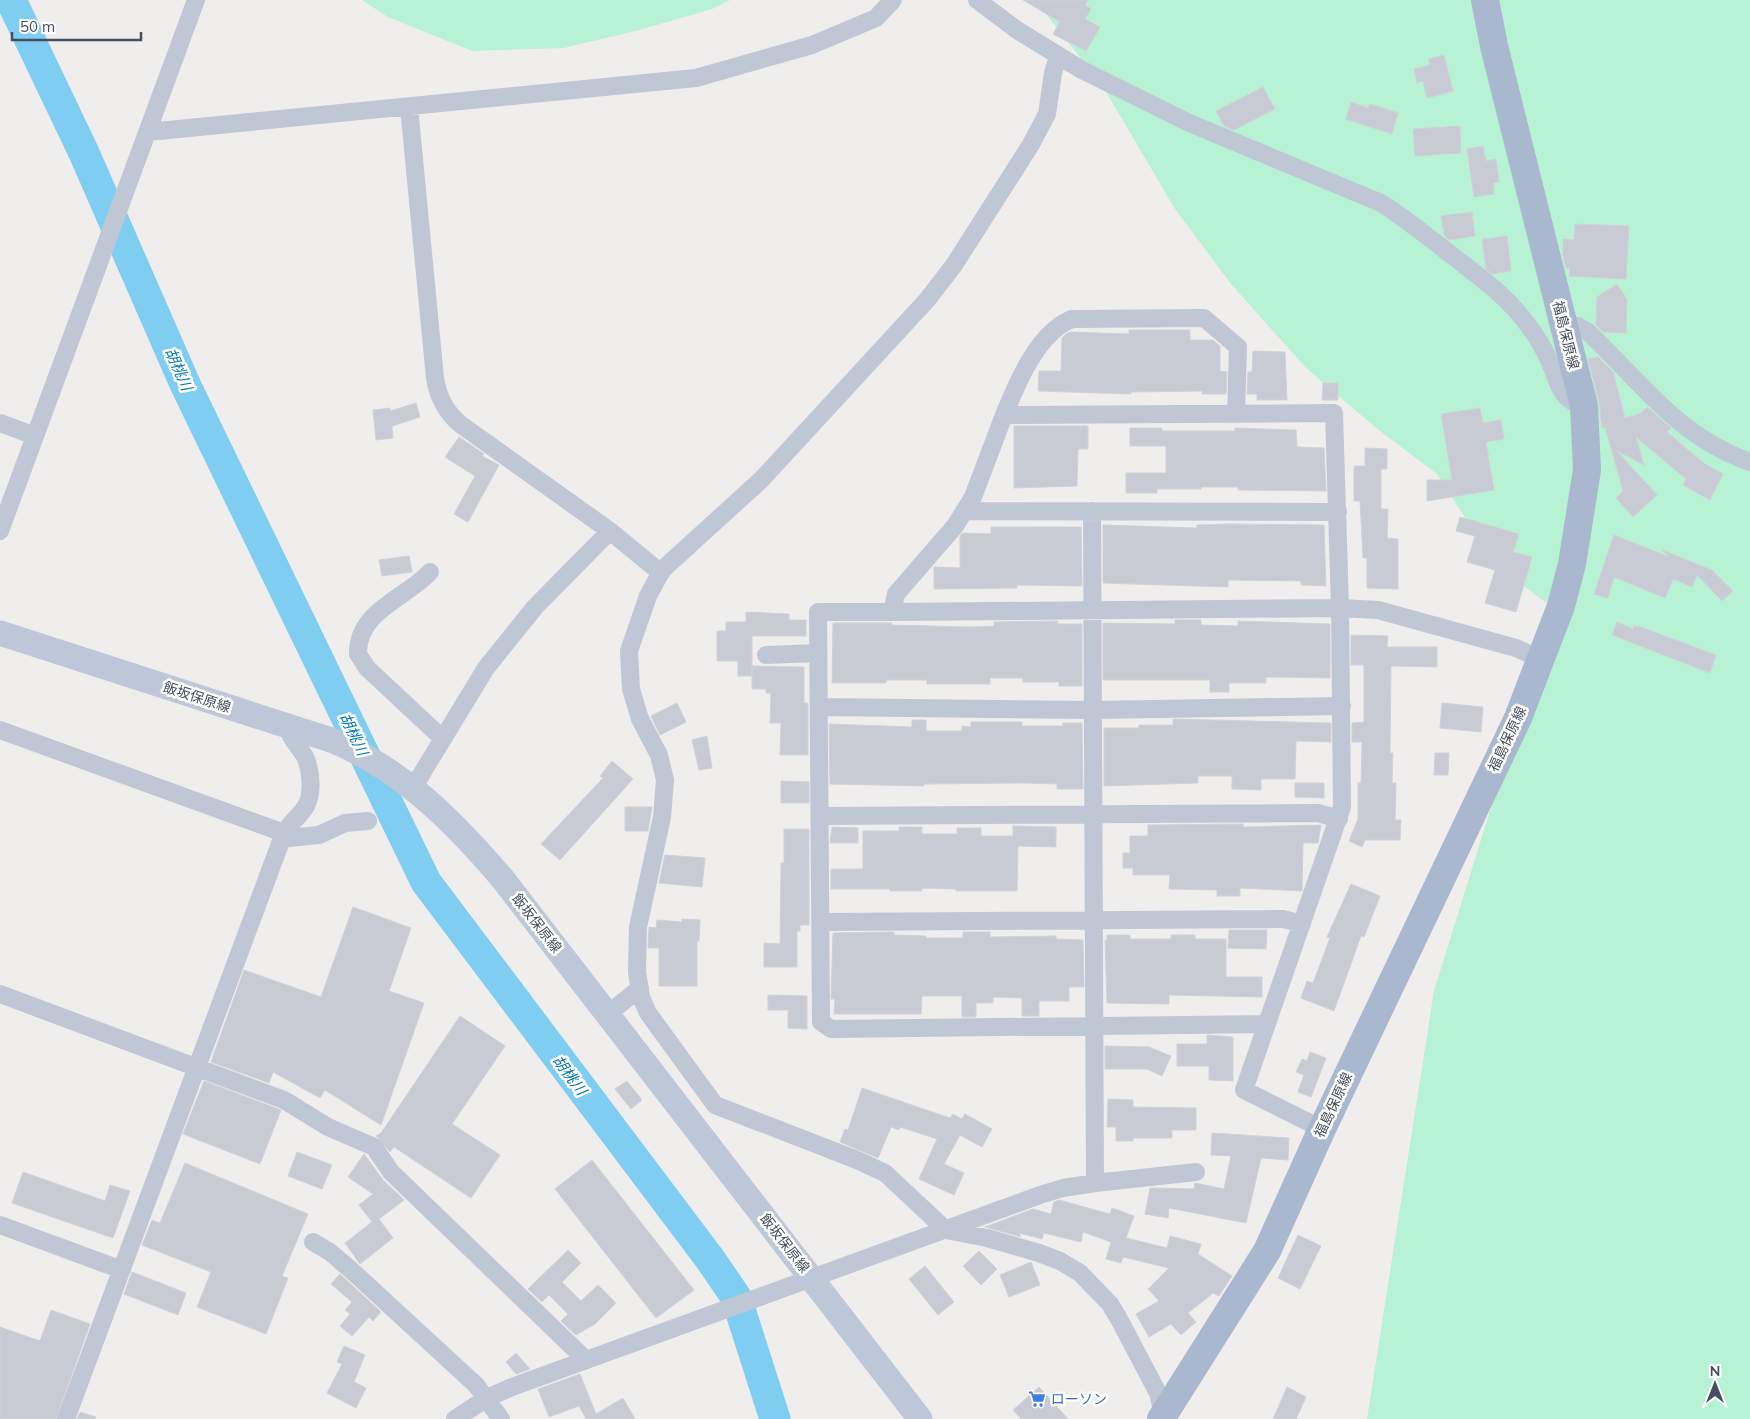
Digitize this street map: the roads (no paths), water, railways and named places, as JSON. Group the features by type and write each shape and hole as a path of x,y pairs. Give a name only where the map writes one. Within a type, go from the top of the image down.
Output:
{"main road":[{"name":"福島保原線","path":"1163,1418 1267,1251 1322,1129 1518,718 1561,606 1572,564 1587,470 1584,406 1494,46 1485,0"},
{"name":"飯坂保原線","path":"0,633 341,744 361,754 411,786 464,834 502,878 920,1419"}],"street":[{"path":"0,531 196,0"},
{"path":"148,132 696,78 812,45 876,18 892,0"},
{"path":"978,0 1058,57 1187,122 1381,203 1410,221 1502,294 1530,327 1543,348 1559,386 1566,397 1572,404 1584,406"},
{"path":"1058,57 1053,73 1047,114 1030,146 954,265 927,300 761,480 661,573 648,596 629,651 631,688 640,719 659,755 664,780 662,817 638,927 637,972 648,1013 715,1104 857,1160 885,1174 896,1181 946,1230 987,1238 1039,1253 1060,1261 1080,1273 1110,1304 1158,1393 1163,1418"},
{"path":"409,107 435,378 440,399 449,414 460,424 610,531 661,573"},
{"path":"892,612 896,594 905,581 955,526 965,511 973,497 1004,415 1027,366 1049,336 1061,324 1072,319 1204,318 1238,347 1236,414"},
{"path":"1563,324 1578,326 1588,332 1687,429 1723,451 1750,462"},
{"path":"1004,415 1334,413 1342,706 1342,807 1244,1090 1322,1129"},
{"path":"0,423 35,436"},
{"path":"965,511 1338,512"},
{"path":"1092,511 1095,1184"},
{"path":"411,786 443,739 486,668 505,643 535,607 610,531"},
{"path":"430,572 413,588 374,614 361,633 358,654 367,668 443,739"},
{"path":"1267,1024 831,1029 821,1022 821,816 818,612 1340,608 1378,610 1516,648 1541,659"},
{"path":"766,655 818,653"},
{"path":"819,707 1093,710 1342,706"},
{"path":"66,1419 284,833 291,821 306,807 310,778 306,759 291,736 292,728"},
{"path":"0,730 284,833 288,838 319,835 345,823 368,821"},
{"path":"821,816 1318,813 1339,819"},
{"path":"821,922 1283,918 1302,924"},
{"path":"608,1014 640,988"},
{"path":"0,994 284,1100 328,1127 374,1147 380,1152 391,1172 586,1360"},
{"path":"455,1419 488,1398 586,1360 1040,1195 1063,1188 1196,1172"},
{"path":"0,1224 122,1270"},
{"path":"313,1242 330,1252 351,1270 476,1385 488,1398 501,1419"}],"waterway":[{"name":"胡桃川","path":"11,0 84,153 185,384 426,882 710,1259 736,1297 775,1419"}],"place":[{"name":"ローソン","path":"1037,1399"}]}
